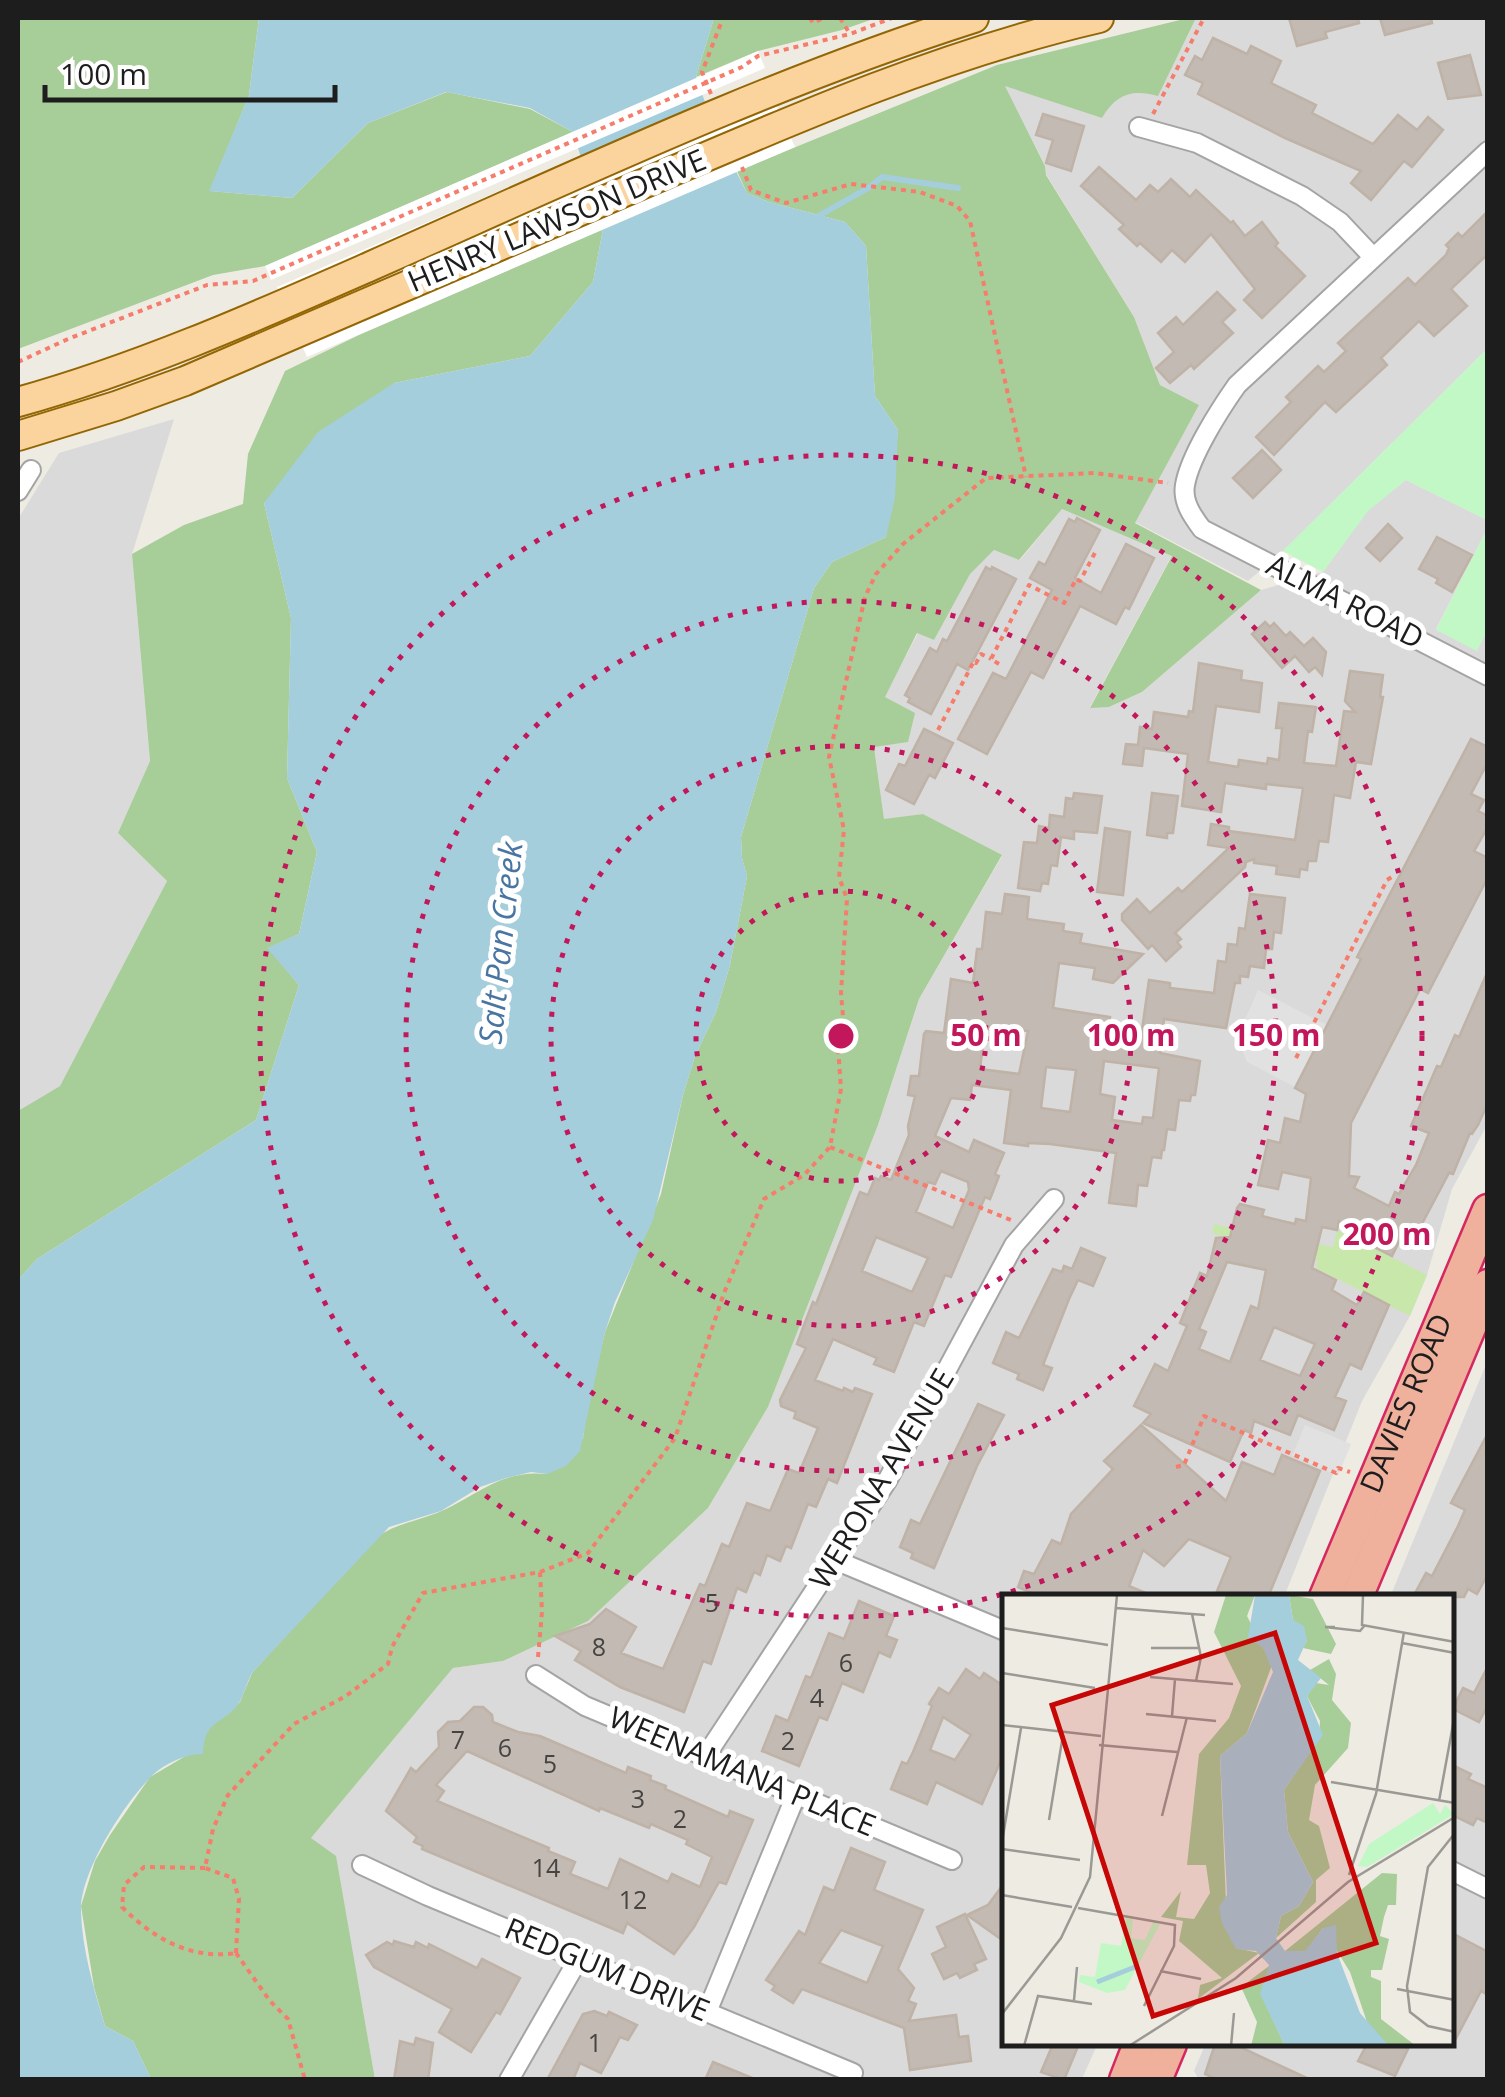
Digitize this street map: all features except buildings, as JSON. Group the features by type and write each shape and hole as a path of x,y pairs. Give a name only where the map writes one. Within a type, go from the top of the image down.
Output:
{"highway":[{"name":"DAVIES ROAD","path":"1326,1594 1488,1210"},
{"name":"DAVIES ROAD","path":"1358,1594 1488,1285"},
{"path":"1124,2080 1138,2047"},
{"path":"1156,2080 1170,2047"}],"main road":[{"name":"HENRY LAWSON DRIVE","path":"18,402 172,351 729,108 896,42 974,18"},
{"name":"HENRY LAWSON DRIVE","path":"18,436 148,394 784,123 944,62 1030,34 1100,18"}],"street":[{"path":"1138,127 1197,142 1323,208 1373,257"},
{"path":"1185,485 1217,414 1237,385 1488,151"},
{"path":"18,490 30,470"},
{"name":"ALMA ROAD","path":"1185,485 1189,512 1202,530 1488,676"},
{"name":"WERONA AVENUE","path":"706,1757 902,1457 1014,1245 1054,1200"},
{"path":"835,1560 1002,1630"},
{"name":"WEENAMANA PLACE","path":"536,1675 568,1699 952,1860"},
{"path":"707,2012 796,1795"},
{"name":"REDGUM DRIVE","path":"362,1865 853,2073"},
{"path":"1455,1872 1488,1889"},
{"path":"509,2080 579,1958"}],"path":[{"path":"716,106 702,72 723,18"},
{"path":"810,18 813,22 823,18"},
{"path":"840,18 850,34"},
{"path":"18,362 207,285 245,282 268,274 742,67 758,56 850,34 892,18"},
{"path":"1138,127 1156,111 1204,18"},
{"path":"737,156 751,190 786,203 850,184 920,192 957,206 970,221 1026,477"},
{"path":"205,1868 212,1829 228,1794 294,1724 346,1696 388,1664 392,1647 423,1593 540,1572 588,1553 676,1438 724,1292 764,1199 804,1175 830,1147 841,1089 838,1046 844,1028 841,994 847,898 839,877 844,830 829,757 864,597 876,574 903,544 986,478 1094,472 1185,485"},
{"path":"990,659 1029,584 1064,603 1097,549"},
{"path":"938,730 974,661 981,654 998,664"},
{"path":"1296,1058 1387,880 1394,876"},
{"path":"830,1147 1029,1227"},
{"path":"1176,1467 1184,1465 1204,1416 1336,1472 1338,1468 1372,1482"},
{"path":"536,1675 542,1612 540,1572"},
{"path":"236,1953 214,1956 178,1947 148,1933 122,1907 124,1886 144,1867 205,1868 233,1878 239,1899 236,1953 288,2019 305,2080"}],"shaded area":[{"path":"1196,18 1487,18 1487,349 1248,581 1135,522 1199,405 1160,385 1134,317 1046,174 1004,85 1102,118 1110,104 1126,93 1158,95"},
{"path":"174,419 132,554 150,761 118,833 167,881 60,1086 18,1111 18,519 59,453"},
{"path":"1406,480 1487,520 1487,529 1436,629 1477,650 1487,631 1487,1125 1452,1189 1427,1275 1410,1316 1362,1401 1285,1594 1002,1594 1002,2047 1096,2047 1082,2079 375,2079 361,1999 311,1838 453,1668 503,1661 588,1621 708,1508 768,1407 878,1125 919,999 1002,856 923,814 884,820 874,746 908,742 884,697 918,633 934,640 969,574 994,550 1020,560 1062,509 1172,555 1090,707 1109,707 1142,692 1261,590 1323,572 1368,510"},
{"path":"1258,990 1327,1025 1295,1087 1247,1062 1237,1038"},
{"path":"1487,1362 1487,2079 1199,2080 1194,2071 1204,2047 1455,2047 1455,1594 1391,1594"},
{"path":"1305,1425 1351,1444 1338,1476 1292,1456"}],"green space":[{"path":"18,18 259,18 249,95 210,191 292,198 368,123 447,92 530,109 573,132 265,266 213,275 18,349"},
{"path":"714,18 876,18 758,51 696,77"},
{"path":"1196,18 1158,96 1126,95 1113,103 1102,118 1005,86 1046,175 1134,317 1160,385 1199,405 1135,523 1261,590 1142,692 1109,707 1090,708 1172,556 1062,509 1019,560 994,550 970,574 934,640 917,633 885,697 915,713 908,742 874,747 884,819 923,814 1002,855 919,999 878,1125 768,1407 708,1508 588,1621 503,1661 453,1668 311,1838 336,1856 375,2079 151,2079 133,2041 105,2026 94,1987 81,1906 95,1861 150,1777 189,1754 213,1722 240,1702 252,1673 373,1540 502,1480 547,1474 583,1438 605,1332 661,1194 683,1095 730,965 747,876 741,837 814,588 832,562 886,537 898,430 875,396 866,246 845,222 747,193 737,171 997,65"},
{"path":"603,229 593,282 530,356 394,383 264,503 291,618 287,778 317,852 299,934 268,948 299,985 256,1120 37,1259 18,1280 18,1111 60,1086 167,881 118,833 150,761 132,554 184,525 243,504 248,454 285,371"},
{"path":"1487,349 1487,520 1406,480 1368,511 1323,572 1283,551"},
{"path":"1487,529 1487,631 1477,651 1436,630"},
{"path":"1214,1224 1316,1247 1333,1247 1337,1230 1427,1275 1410,1316 1316,1268 1318,1261 1212,1233"}],"water":[{"name":"Salt Pan Creek","path":"259,18 714,18 696,77 715,130 747,193 845,222 866,246 875,396 898,430 895,498 886,537 832,562 814,588 741,837 747,876 730,965 683,1095 653,1220 605,1332 580,1451 566,1466 547,1474 531,1472 506,1478 480,1487 441,1511 389,1527 252,1673 239,1703 207,1734 203,1754 173,1761 148,1780 104,1841 87,1878 81,1911 86,1955 105,2026 133,2041 151,2079 18,2079 18,1280 37,1259 256,1120 299,985 267,948 299,934 317,852 287,778 291,618 264,503 318,432 394,383 530,356 593,282 603,229 573,132 530,108 446,92 368,123 292,198 209,191 249,95"}],"pier":[{"path":"758,51 765,68 271,280 265,266"},
{"path":"764,77 795,147 307,357 277,287"}],"waterway":[{"path":"820,215 882,177 958,188"}]}
